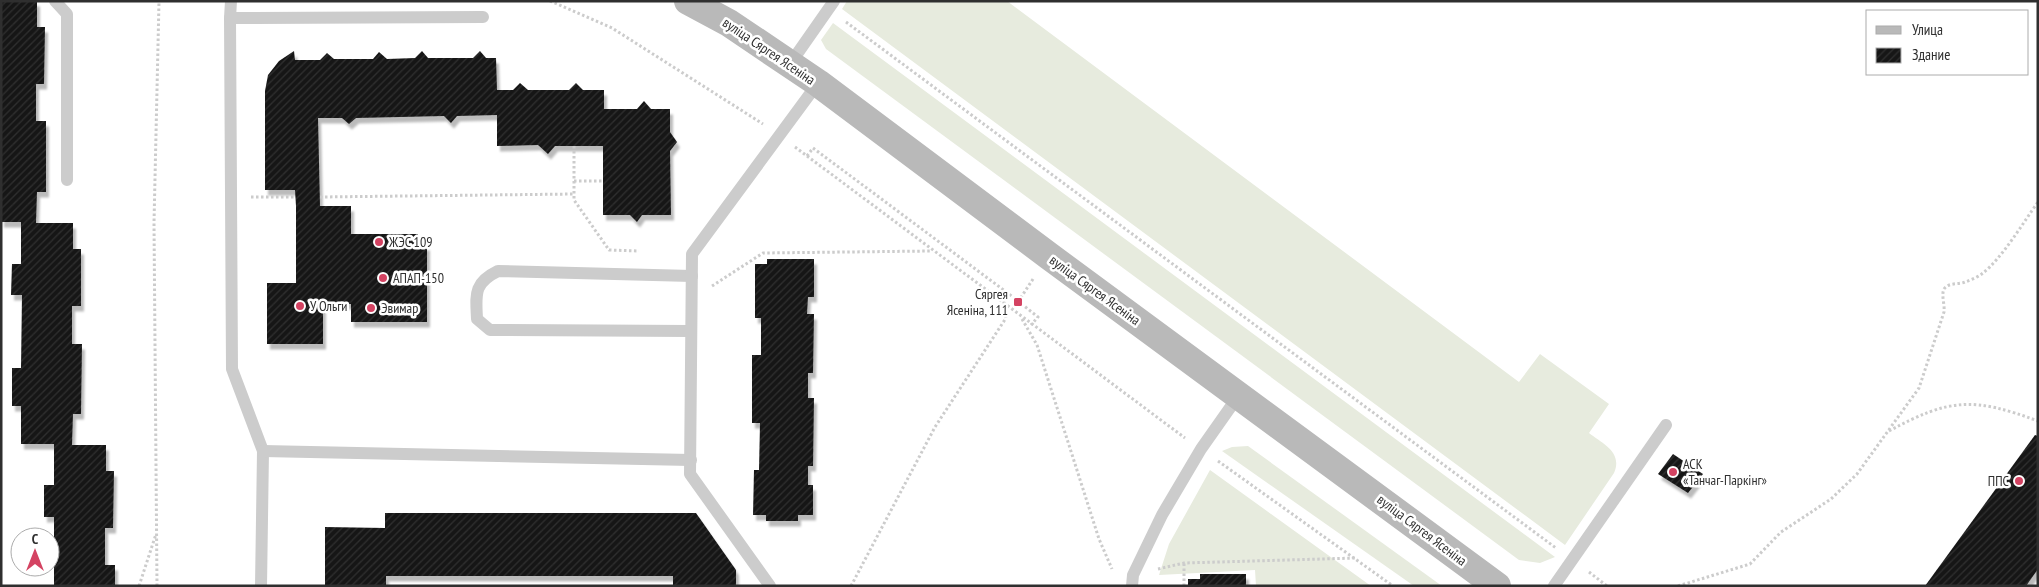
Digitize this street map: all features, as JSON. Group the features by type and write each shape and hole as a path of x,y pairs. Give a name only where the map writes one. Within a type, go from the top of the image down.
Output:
{"main road":[{"name":"вуліца Сяргея Ясеніна","path":"688,1 729,22 818,83 1057,262 1498,586"}],"lane":[{"path":"55,1 67,14 68,180"},
{"path":"231,1 229,198 232,369 264,450 261,586"},
{"path":"790,64 831,5"},
{"path":"230,18 482,17"},
{"path":"770,586 690,474 692,254 818,83"},
{"path":"691,332 490,330 477,320 476,295 484,278 498,271 692,276"},
{"path":"1133,581 1162,515 1201,449 1239,395"},
{"path":"1554,586 1666,424"},
{"path":"264,450 690,460"}],"path":[{"path":"157,586 154,223 159,1"},
{"path":"550,1 612,28 780,135 1003,304 1393,586"},
{"path":"831,5 1607,586"},
{"path":"574,146 574,200 609,250 646,252"},
{"path":"807,156 813,148 1009,294 1038,316 1032,325"},
{"path":"574,181 604,181"},
{"path":"320,196 574,194"},
{"path":"229,198 295,197"},
{"path":"1678,586 1750,564 1781,532 1831,499 1857,474 1919,388 1944,312 1943,294 1945,288 1951,284 1967,282 1983,273 1998,258 2038,202"},
{"path":"692,299 763,253 932,250"},
{"path":"851,586 936,427 1006,318 1003,304 1009,294"},
{"path":"1020,316 1037,344 1099,539 1113,570"},
{"path":"1888,431 1924,413 1945,406 1960,404 1999,407 2038,421"},
{"path":"139,586 157,532"},
{"path":"1133,581 1184,563 1356,558"},
{"path":"1184,563 1184,586"}],"shaded area":[{"path":"847,1 1007,1 1519,382 1540,354 1609,404 1589,433 1614,454 1616,466 1614,473 1565,545 842,9"},
{"path":"833,23 1555,557 1540,563 1519,560 826,49 821,40"},
{"path":"1248,446 1442,586 1414,586 1222,451 1232,447"},
{"path":"1210,470 1371,586 1256,586 1255,570 1159,575 1169,544"}],"building":[{"path":"1,1 37,1 37,27 45,27 44,84 36,84 36,121 46,121 46,192 37,192 36,223 73,223 73,249 81,249 81,306 72,306 72,344 82,344 81,414 73,414 72,445 106,445 106,471 114,471 113,528 105,528 105,565 115,565 115,586 54,586 54,577 60,577 60,527 54,527 54,517 44,517 44,485 54,485 54,444 21,444 21,406 12,406 12,368 21,368 22,295 11,295 12,264 21,264 21,222 1,222"},
{"path":"294,51 295,60 320,60 327,53 334,59 373,59 379,52 387,59 415,58 422,51 428,58 473,58 480,51 486,58 496,58 497,90 513,90 520,83 528,90 569,90 576,83 583,90 604,90 604,109 637,109 644,101 651,109 670,109 670,132 677,142 670,151 671,215 642,215 637,222 630,215 603,215 603,146 555,146 548,154 538,145 497,146 497,115 457,116 451,123 444,116 356,118 349,124 342,118 318,118 320,206 351,206 351,234 418,234 418,245 427,245 427,322 351,322 351,304 323,304 323,344 267,344 267,283 296,283 296,206 295,190 265,190 265,91 268,75 279,61"},
{"path":"767,259 814,259 814,297 808,297 807,314 814,314 813,373 808,373 808,398 814,398 813,466 808,466 808,485 813,485 813,515 798,515 798,521 766,521 766,515 753,515 754,470 759,470 760,423 752,423 752,355 761,355 761,318 755,318 755,264 767,264"},
{"name":"ППС","path":"2035,435 2038,436 2038,569 2026,586 1925,586"},
{"path":"1673,454 1703,474 1688,493 1658,474"},
{"path":"385,513 696,513 736,570 736,586 673,586 673,576 386,576 386,586 325,586 325,527 385,528"},
{"path":"1200,574 1246,574 1246,586 1188,586 1188,579 1200,579"}],"place":[{"name":"ЖЭС 109","path":"379,242"},
{"name":"АПАП-150","path":"383,278"},
{"name":"Сяргея Ясеніна, 111","path":"1018,302"},
{"name":"У Ольги","path":"300,306"},
{"name":"Эвимар","path":"371,308"},
{"name":"АСК «Танчаг-Паркінг»","path":"1673,472"},
{"name":"ППС","path":"2019,481"}]}
